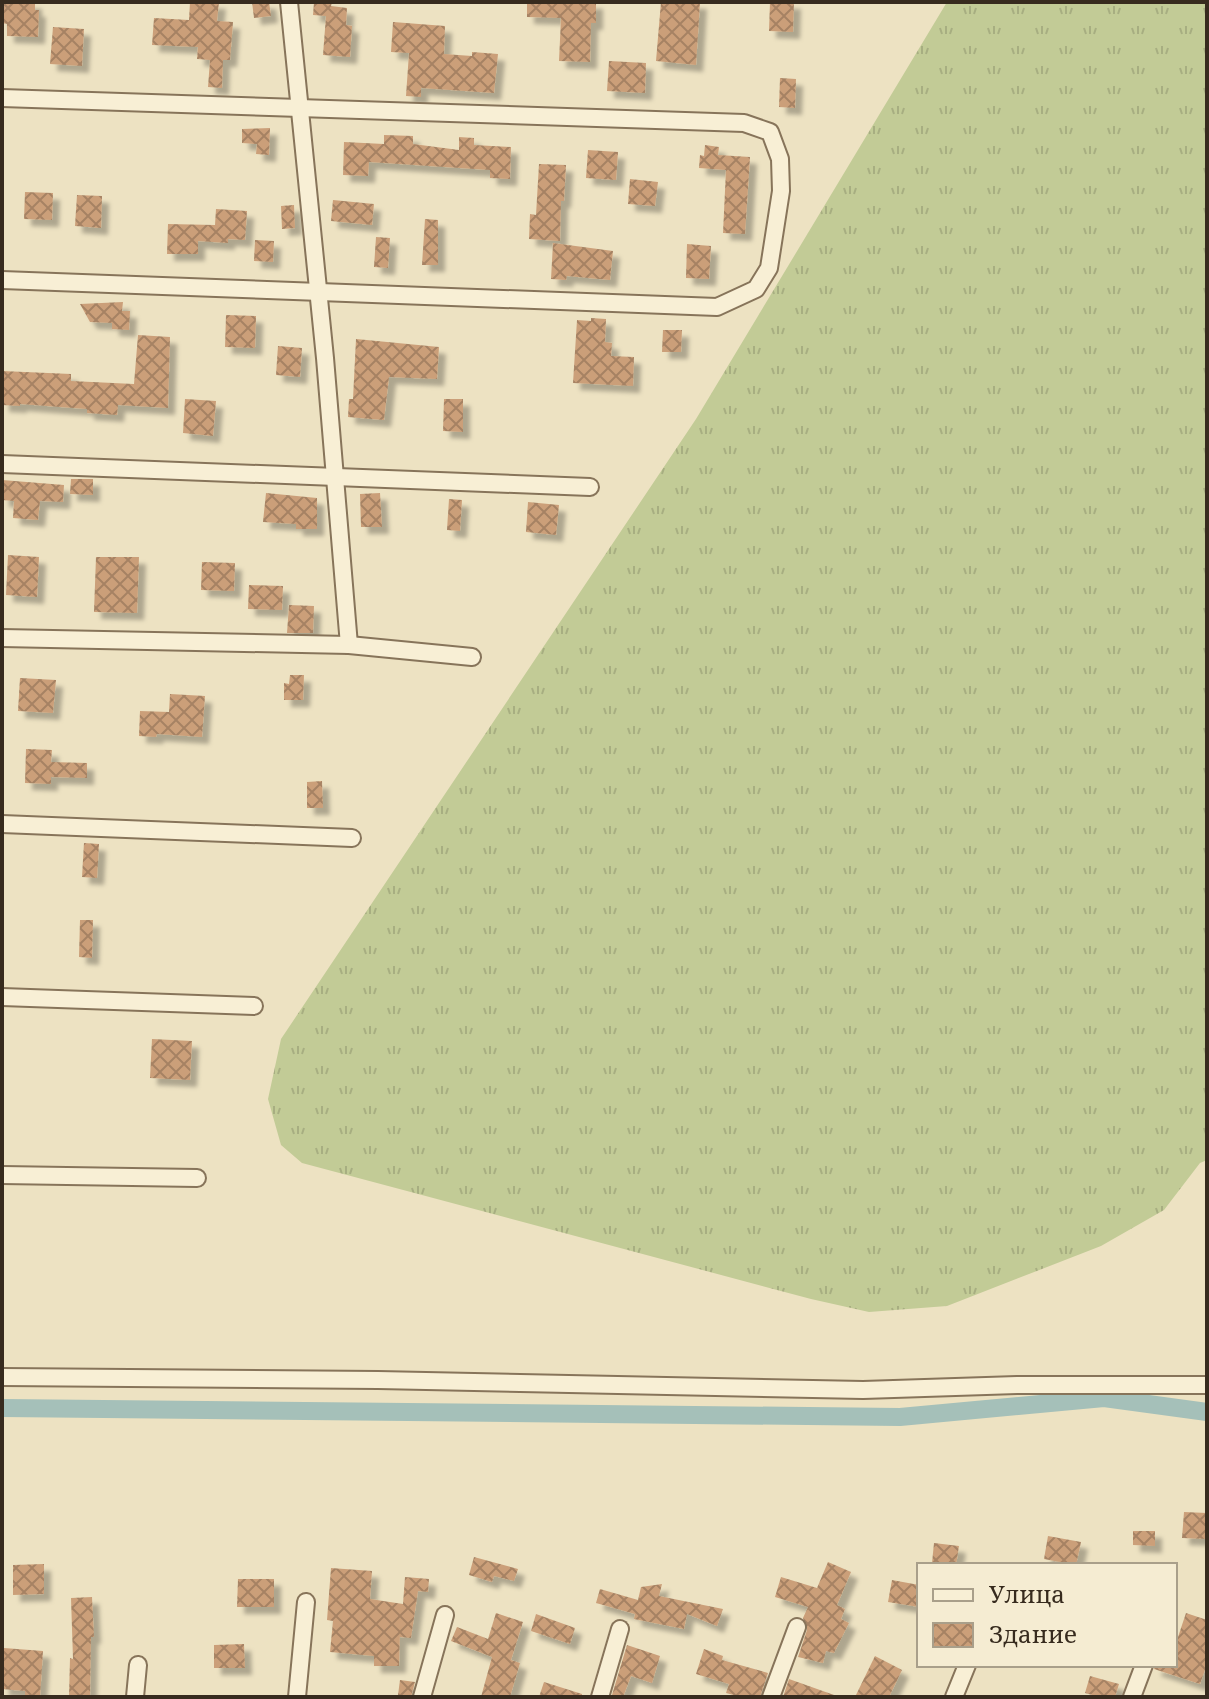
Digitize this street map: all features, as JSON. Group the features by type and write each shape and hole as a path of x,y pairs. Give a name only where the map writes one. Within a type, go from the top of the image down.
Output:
{"street":[{"path":"289,2 349,645"},
{"path":"2,98 744,123 770,132 780,159 781,191 769,268 756,289 717,307 2,280"},
{"path":"2,464 590,487"},
{"path":"2,638 349,645 472,657"},
{"path":"2,824 352,838"},
{"path":"2,997 254,1006"},
{"path":"2,1175 197,1178"},
{"path":"2,1377 378,1380 863,1390 1059,1384 1207,1385"},
{"path":"297,1697 306,1602"},
{"path":"422,1697 445,1615"},
{"path":"771,1697 797,1627"},
{"path":"600,1697 620,1629"},
{"path":"135,1697 138,1665"},
{"path":"954,1697 966,1667"},
{"path":"1132,1697 1143,1667"}],"green space":[{"path":"947,2 1207,2 1207,1160 1200,1163 1164,1210 1101,1246 947,1306 869,1312 302,1163 281,1145 268,1099 281,1039 696,419"}],"building":[{"path":"2,2 35,2 35,10 39,10 38,37 7,36 7,24 2,23"},
{"path":"190,2 219,2 217,21 233,22 230,60 223,60 222,88 208,87 210,60 197,59 198,47 152,45 154,18 189,20"},
{"path":"252,2 269,2 271,16 254,18"},
{"path":"314,2 332,2 331,6 347,8 346,25 352,26 350,57 323,55 326,16 313,15"},
{"path":"527,2 596,2 596,23 591,23 590,62 559,61 561,18 527,17"},
{"path":"661,2 700,2 696,65 656,61"},
{"path":"770,2 794,2 793,32 769,31"},
{"path":"393,22 445,26 444,54 498,54 494,93 421,88 421,97 406,96 409,53 391,52"},
{"path":"53,27 84,29 82,66 50,64"},
{"path":"609,61 646,63 645,93 607,91"},
{"path":"780,78 796,79 795,108 779,107"},
{"path":"270,128 269,155 256,154 257,144 242,143 242,129"},
{"path":"384,135 413,136 413,144 459,150 459,137 474,138 474,145 511,147 510,179 490,178 490,170 369,162 368,176 343,175 344,142 384,144"},
{"path":"705,145 719,147 718,155 750,157 745,234 723,233 726,170 699,168"},
{"path":"588,150 618,152 616,180 586,178"},
{"path":"539,164 566,165 560,241 529,239 530,214 536,215"},
{"path":"630,179 658,182 655,206 628,204"},
{"path":"25,192 53,193 52,220 24,219"},
{"path":"77,195 102,196 101,228 75,226"},
{"path":"333,200 374,204 372,225 331,221"},
{"path":"294,205 295,228 282,229 281,206"},
{"path":"216,209 247,211 245,240 228,239 228,243 198,241 198,254 167,254 168,224 215,225"},
{"path":"425,219 438,220 438,265 422,265"},
{"path":"376,237 390,238 388,268 374,267"},
{"path":"255,240 274,241 273,262 254,261"},
{"path":"553,243 613,251 610,280 567,276 566,280 551,279"},
{"path":"687,244 711,246 709,279 686,278"},
{"path":"123,302 122,311 130,311 129,330 112,329 112,323 90,322 80,304"},
{"path":"226,315 256,316 255,348 225,347"},
{"path":"591,318 606,319 605,342 612,343 611,356 634,357 633,386 573,383 577,320 591,321"},
{"path":"663,330 682,330 681,352 662,352"},
{"path":"138,335 170,337 168,408 118,405 117,415 87,413 87,409 2,405 2,371 71,374 71,381 134,384"},
{"path":"356,339 439,347 437,379 389,377 384,420 348,417 349,399 353,399"},
{"path":"278,346 302,348 300,377 276,375"},
{"path":"185,399 216,401 213,436 183,433"},
{"path":"444,399 463,399 463,432 443,431"},
{"path":"71,479 93,479 93,495 70,494"},
{"path":"2,480 64,485 63,502 40,501 38,520 13,518 14,501 2,500"},
{"path":"266,493 317,498 317,529 296,529 296,524 263,522"},
{"path":"380,493 382,527 361,527 360,494"},
{"path":"449,499 462,500 460,531 447,530"},
{"path":"528,502 559,505 556,535 526,532"},
{"path":"8,555 39,557 37,597 6,595"},
{"path":"96,557 139,557 137,613 94,612"},
{"path":"202,562 235,563 234,591 201,590"},
{"path":"249,585 283,586 282,610 248,609"},
{"path":"289,605 314,606 313,633 287,633"},
{"path":"290,675 304,675 303,700 284,700 284,683 289,684"},
{"path":"20,678 56,680 53,713 18,711"},
{"path":"170,694 205,696 202,737 139,736 140,711 169,712"},
{"path":"26,749 52,750 51,762 87,763 87,778 51,777 51,784 25,783"},
{"path":"322,781 323,808 307,808 307,782"},
{"path":"84,843 99,844 97,878 82,877"},
{"path":"80,920 93,920 92,958 79,957"},
{"path":"152,1039 192,1041 190,1080 150,1078"},
{"path":"1184,1512 1207,1513 1207,1539 1182,1538"},
{"path":"1133,1531 1155,1531 1155,1546 1133,1545"},
{"path":"1048,1536 1081,1542 1076,1563 1044,1559"},
{"path":"934,1543 959,1546 956,1563 932,1563"},
{"path":"474,1557 518,1569 514,1581 494,1576 492,1582 469,1575"},
{"path":"828,1562 851,1572 837,1605 845,1609 841,1619 849,1623 834,1653 826,1651 823,1663 798,1657 807,1630 803,1618 808,1607 775,1597 781,1577 817,1588"},
{"path":"44,1564 44,1594 13,1595 13,1565"},
{"path":"331,1568 372,1571 370,1599 403,1604 405,1577 429,1579 428,1592 418,1591 411,1638 400,1637 400,1632 399,1666 374,1666 374,1656 330,1652 333,1621 327,1620"},
{"path":"238,1579 274,1579 274,1607 237,1607"},
{"path":"892,1580 917,1585 917,1607 888,1602"},
{"path":"662,1584 659,1596 723,1609 717,1626 687,1614 684,1629 634,1619 635,1614 596,1603 600,1589 638,1600 641,1587"},
{"path":"92,1597 94,1637 91,1637 90,1697 69,1697 70,1658 73,1659 71,1598"},
{"path":"496,1613 523,1622 511,1660 520,1663 510,1697 481,1697 492,1657 451,1641 457,1627 488,1639"},
{"path":"1186,1613 1207,1620 1207,1664 1200,1684 1154,1669 1177,1667 1177,1640"},
{"path":"536,1614 575,1628 570,1644 531,1631"},
{"path":"244,1644 245,1668 214,1668 214,1645"},
{"path":"627,1645 660,1656 652,1683 631,1676 623,1697 618,1697 612,1695"},
{"path":"4,1648 43,1651 40,1697 25,1697 25,1691 2,1689"},
{"path":"704,1649 723,1656 722,1660 768,1673 760,1697 726,1693 729,1684 696,1674"},
{"path":"875,1656 902,1670 889,1697 855,1697"},
{"path":"1090,1676 1119,1684 1115,1697 1091,1697 1085,1693"},
{"path":"789,1679 834,1695 834,1697 783,1697"},
{"path":"400,1680 415,1682 411,1697 398,1695"},
{"path":"544,1682 582,1694 582,1697 539,1697"}],"waterway":[{"path":"2,1408 900,1417 1104,1398 1207,1412"}]}
